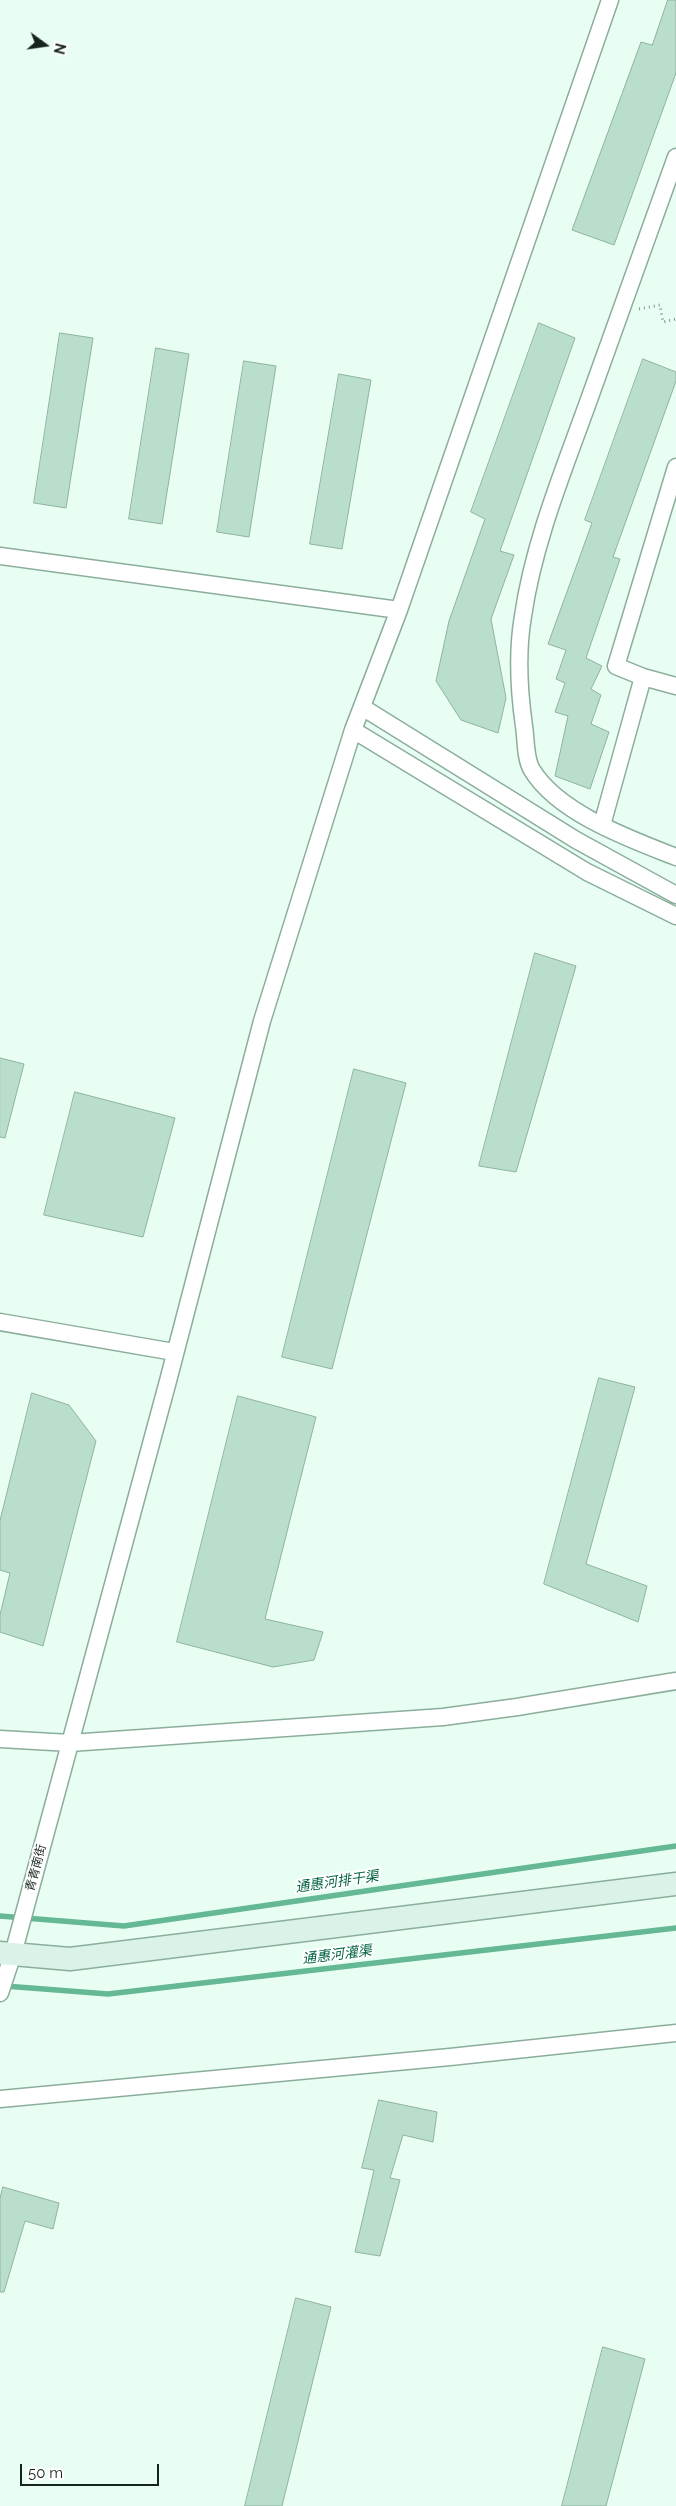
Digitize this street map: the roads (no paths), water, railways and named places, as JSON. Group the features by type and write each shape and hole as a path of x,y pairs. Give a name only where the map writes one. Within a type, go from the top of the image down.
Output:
{"street":[{"name":"青青南街","path":"0,1993 5,1977 6,1954 20,1926 25,1909 262,1021 353,730 399,610 610,0"},
{"path":"676,157 547,517 522,618 520,649 522,714 530,768 547,788 582,815 676,857"},
{"path":"676,468 616,666 643,677 676,686"},
{"path":"0,556 399,610"},
{"path":"602,825 643,677"},
{"path":"362,707 576,840 676,895"},
{"path":"353,730 587,872 676,916"},
{"path":"0,1322 174,1352"},
{"path":"0,1739 70,1743 443,1717 676,1681"},
{"path":"6,1954 70,1959 676,1884"},
{"path":"0,2099 440,2058 676,2033"}],"waterway":[{"name":"通惠河排干渠","path":"0,1916 124,1926 676,1846"},
{"name":"通惠河灌渠","path":"5,1986 108,1994 676,1928"}]}
